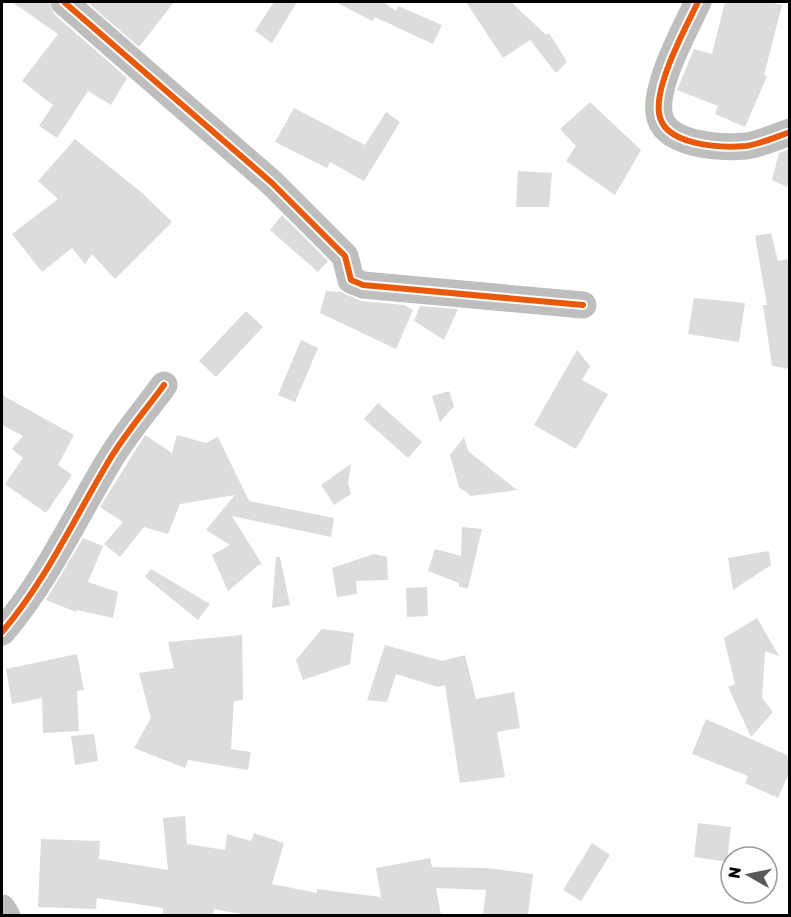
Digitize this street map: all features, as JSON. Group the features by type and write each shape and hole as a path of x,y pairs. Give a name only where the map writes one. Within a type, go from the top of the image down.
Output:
{"street":[{"path":"64,2 272,183 345,256 351,280 363,285 583,305"},
{"path":"698,2 669,65 658,112 662,123 675,136 698,145 746,146 789,132"},
{"path":"2,633 52,561 108,462 164,385"},
{"path":"2,908 7,915"}],"building":[{"path":"12,2 49,2 54,14 127,78 111,105 88,91 57,138 39,126 53,105 22,81 58,34"},
{"path":"87,2 174,2 139,47"},
{"path":"274,2 297,2 272,43 255,31"},
{"path":"336,2 386,2 396,11 398,6 442,25 433,44 375,17 372,21"},
{"path":"466,2 511,2 546,35 549,33 567,62 556,73 530,40 503,58"},
{"path":"725,2 769,2 782,5 764,75 767,76 745,127 715,114 718,106 677,90 694,49 712,54"},
{"path":"590,102 641,150 615,195 566,161 576,146 560,129"},
{"path":"294,108 365,145 386,112 400,122 364,181 330,162 327,168 275,142"},
{"path":"75,139 141,192 172,222 115,279 92,254 85,264 72,248 42,272 12,234 58,199 38,181"},
{"path":"789,149 789,188 772,180 779,153"},
{"path":"518,171 552,173 549,207 516,207"},
{"path":"282,215 328,261 318,272 270,230"},
{"path":"771,233 778,261 789,259 789,369 772,366 763,305 767,305 755,236"},
{"path":"326,291 341,292 361,301 404,305 413,310 396,349 320,313"},
{"path":"694,298 745,303 739,342 688,334"},
{"path":"420,306 458,309 444,340 414,321"},
{"path":"246,311 263,327 216,377 199,361"},
{"path":"301,340 318,348 295,402 278,395"},
{"path":"577,350 590,366 582,380 608,394 576,449 534,425"},
{"path":"449,391 454,406 440,422 432,396"},
{"path":"2,395 74,435 58,465 72,475 46,513 5,484 23,458 12,449 23,436 2,425"},
{"path":"378,403 422,442 408,458 364,419"},
{"path":"145,435 172,453 177,435 206,443 218,437 249,501 334,518 331,537 232,516 263,566 260,564 228,591 212,555 230,545 206,530 235,495 180,504 168,534 144,527 120,557 104,544 123,522 100,507"},
{"path":"464,437 468,451 517,490 471,496 459,487 450,455"},
{"path":"351,464 348,483 351,494 334,505 321,485"},
{"path":"462,527 482,529 468,588 459,587 459,583 428,571 435,549 461,556"},
{"path":"83,538 103,546 88,582 118,592 113,618 77,610 76,612 46,600"},
{"path":"769,551 771,565 733,590 728,558"},
{"path":"374,554 387,557 388,580 356,581 357,594 337,597 332,568"},
{"path":"276,557 280,557 290,605 272,608"},
{"path":"151,569 210,604 198,620 145,577"},
{"path":"427,587 428,616 407,617 406,588"},
{"path":"757,618 779,656 765,651 762,698 773,712 751,737 728,687 735,684 724,638"},
{"path":"322,629 354,633 350,664 303,680 296,660"},
{"path":"242,635 243,700 234,701 231,749 251,752 248,770 188,760 185,768 134,748 151,718 139,673 174,668 168,642"},
{"path":"385,645 442,661 465,655 476,699 514,692 520,728 497,732 505,777 460,783 445,685 438,687 396,674 387,702 367,700"},
{"path":"77,654 84,690 77,691 79,731 43,733 42,698 12,704 6,669"},
{"path":"706,719 789,756 789,773 778,798 745,783 748,776 692,754"},
{"path":"94,734 98,761 75,765 71,736"},
{"path":"185,816 187,844 225,850 227,834 251,841 254,833 284,843 272,884 317,893 317,889 381,897 376,868 430,858 432,867 487,868 533,874 528,915 483,915 486,890 436,888 441,915 247,915 214,909 213,915 163,914 163,908 97,898 96,909 38,907 41,839 100,841 99,859 168,870 163,818"},
{"path":"698,823 731,827 729,845 719,845 719,861 694,857"},
{"path":"592,843 610,855 581,901 563,890"}],"cycle path":[{"path":"64,2 272,183 345,256 351,280 363,285 583,305"},
{"path":"698,2 666,72 659,101 659,113 663,124 671,132 695,143 735,147 751,145 790,132"},
{"path":"2,632 32,593 113,454 164,385"}]}
